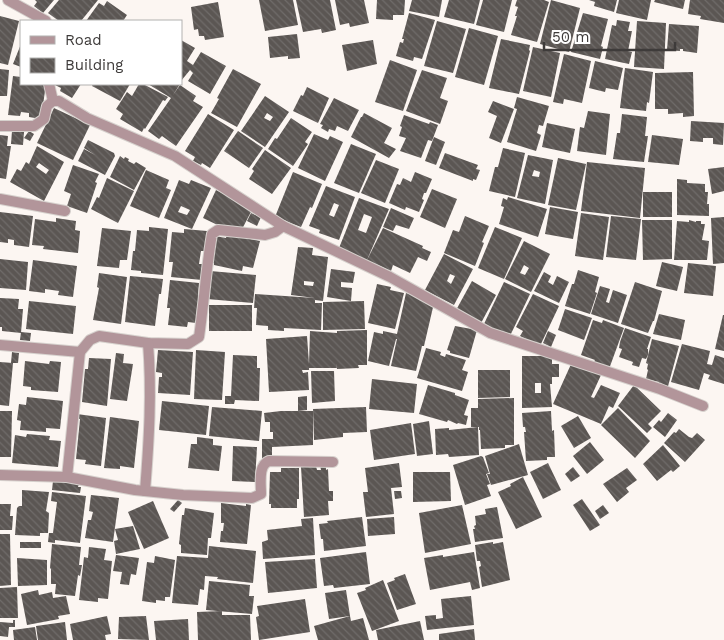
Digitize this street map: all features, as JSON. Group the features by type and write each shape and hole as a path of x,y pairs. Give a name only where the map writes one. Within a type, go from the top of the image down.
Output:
{"street":[{"path":"8,0 44,20"},
{"path":"49,85 53,101"},
{"path":"0,126 34,126 44,119 47,106 53,101 59,101 87,118 176,156 283,226 390,278 490,333 660,389 703,406"},
{"path":"0,199 65,211"},
{"path":"67,478 80,352 90,340 99,336 148,343 188,344 199,337 206,296 207,266 214,231 265,235 275,232 283,226"},
{"path":"145,491 150,431 148,343"},
{"path":"0,346 80,352"},
{"path":"0,475 67,478 135,490 183,495 252,498 260,494 264,463 269,461 333,462"}],"building":[{"path":"35,0 54,0 43,13 34,6 37,2"},
{"path":"59,0 98,0 82,20 58,20 48,13"},
{"path":"259,0 293,0 298,25 265,31"},
{"path":"296,0 330,0 336,30 322,33 321,29 303,32"},
{"path":"335,0 364,0 369,23 350,27 349,23 340,25"},
{"path":"377,0 405,0 404,15 393,15 393,20 376,19"},
{"path":"412,0 442,0 439,17 409,11"},
{"path":"449,0 480,0 474,24 444,17"},
{"path":"483,0 512,0 504,32 476,25"},
{"path":"517,0 544,0 549,2 537,42 511,35 517,16 515,16 518,7 515,6"},
{"path":"551,0 580,8 569,52 540,44"},
{"path":"589,0 617,0 614,12 594,6 595,2"},
{"path":"619,0 651,0 647,20 616,13"},
{"path":"655,0 685,0 683,9 654,2"},
{"path":"690,0 724,0 724,23 700,19 701,16 688,14"},
{"path":"107,1 127,15 124,20 87,20 99,3 104,6"},
{"path":"218,2 224,37 205,40 204,36 199,36 198,29 194,30 191,7"},
{"path":"409,13 435,20 422,59 414,57 413,61 396,56 400,42 403,43 404,39 402,39"},
{"path":"583,13 608,19 601,46 603,47 600,59 571,52"},
{"path":"0,16 19,21 8,65 0,63"},
{"path":"617,20 630,22 628,31 632,31 628,51 632,52 629,64 605,59 612,25 616,26"},
{"path":"437,21 466,29 453,73 424,66"},
{"path":"637,21 666,23 664,69 634,67"},
{"path":"669,24 699,26 697,53 683,51 683,49 680,49 680,51 667,50"},
{"path":"469,28 498,36 484,85 455,77"},
{"path":"297,34 300,58 288,59 288,56 270,58 268,37"},
{"path":"501,39 530,45 519,94 489,88"},
{"path":"373,40 377,64 347,71 342,45"},
{"path":"182,41 195,48 187,61 193,65 201,52 226,66 210,94 188,81 193,73 190,70 182,80"},
{"path":"20,46 20,67 13,64"},
{"path":"533,47 560,53 551,97 523,91"},
{"path":"564,54 591,61 582,103 564,99 563,104 553,102"},
{"path":"390,60 417,70 403,111 375,102"},
{"path":"595,61 623,68 618,90 606,88 605,92 589,88"},
{"path":"625,68 653,72 649,103 647,102 646,111 620,108"},
{"path":"0,69 9,70 7,96 0,96"},
{"path":"233,69 261,84 237,127 211,113"},
{"path":"422,70 447,78 440,98 448,101 440,124 406,111"},
{"path":"693,72 694,116 683,117 683,113 668,114 668,109 655,109 655,73"},
{"path":"13,76 20,77 20,85 46,85 41,119 29,117 29,113 21,112 20,116 8,115"},
{"path":"55,85 80,85 72,98 60,91 61,88"},
{"path":"92,85 129,85 120,101"},
{"path":"138,85 145,85 168,97 165,101 163,100 142,132 120,119 123,114 116,109 127,92 132,96"},
{"path":"150,85 179,85 173,95 180,85 196,96 193,101 203,107 176,146 162,136 159,139 148,131 171,98"},
{"path":"307,87 329,98 318,123 293,111"},
{"path":"265,96 289,112 265,147 241,131","holes":["267,113 273,117 270,121 264,118"]},
{"path":"517,97 549,106 543,126 539,125 537,133 541,135 536,151 507,142 517,109 514,108"},
{"path":"334,98 359,110 348,131 337,126 335,131 329,129 328,132 321,128 323,125 320,124"},
{"path":"493,101 514,109 501,143 489,138 497,116 488,112"},
{"path":"54,108 90,125 73,160 37,143"},
{"path":"588,111 610,114 606,155 577,151 580,127 584,128"},
{"path":"364,113 392,128 384,143 396,149 389,158 351,137"},
{"path":"208,114 234,130 210,168 202,163 201,165 193,161 195,157 185,151"},
{"path":"622,114 647,117 645,136 648,136 644,162 613,159 617,133 620,133"},
{"path":"404,115 429,124 430,122 438,125 432,141 428,140 421,158 400,151 406,138 399,136"},
{"path":"291,118 312,132 305,142 308,144 293,166 268,149"},
{"path":"691,121 724,123 723,145 713,144 713,138 703,138 703,142 690,141"},
{"path":"547,123 575,129 570,153 542,147"},
{"path":"12,131 24,132 23,145 11,144"},
{"path":"29,131 34,134 30,141 24,138"},
{"path":"238,131 263,148 249,168 224,151"},
{"path":"314,134 328,140 330,136 343,142 325,181 298,168"},
{"path":"0,135 8,136 7,146 11,146 6,179 0,178"},
{"path":"652,135 683,139 679,165 648,162"},
{"path":"434,137 445,142 436,165 425,161"},
{"path":"88,140 114,153 115,156 105,175 78,161 84,149 95,155 84,148"},
{"path":"351,144 376,154 359,193 334,183"},
{"path":"37,146 64,162 44,201 10,182 17,169 21,171 26,162 29,164","holes":["39,163 49,170 46,174 36,167"]},
{"path":"503,148 525,153 515,197 489,191 495,167 498,167"},
{"path":"265,150 291,168 272,194 249,179 254,171 252,169"},
{"path":"445,153 478,165 476,169 480,170 476,180 473,179 473,181 439,168"},
{"path":"528,155 553,160 545,204 517,198","holes":["534,170 540,172 539,177 532,176"]},
{"path":"120,156 146,168 134,190 110,177"},
{"path":"558,158 586,164 576,210 548,205"},
{"path":"376,160 399,169 385,203 361,193"},
{"path":"587,162 645,168 640,218 581,211"},
{"path":"73,165 99,174 87,213 67,206 71,194 64,191"},
{"path":"724,167 724,191 712,194 708,169"},
{"path":"146,170 169,180 166,188 171,190 159,218 130,206"},
{"path":"293,172 322,184 312,208 310,207 301,227 275,217"},
{"path":"415,172 432,179 426,193 424,193 422,199 424,200 419,212 406,207 405,210 389,203 397,184 400,185 403,178 411,182"},
{"path":"107,178 134,191 118,223 91,209 97,197 99,198"},
{"path":"677,179 687,180 687,183 705,184 705,192 708,192 709,216 677,215"},
{"path":"179,180 189,184 191,180 211,188 192,229 164,218","holes":["181,206 190,210 187,215 178,212"]},
{"path":"326,186 355,197 339,240 319,233 320,230 309,226","holes":["334,203 339,205 334,217 329,215"]},
{"path":"432,189 457,199 445,228 420,217"},
{"path":"216,190 253,208 240,233 228,230 203,218"},
{"path":"643,192 672,192 672,217 643,217"},
{"path":"508,197 547,209 538,237 499,224 504,207 501,206 503,198 507,200"},
{"path":"359,198 389,209 367,260 383,228 423,246 422,248 431,252 427,261 418,257 410,273 393,265 391,271 371,262 369,264 339,248","holes":["364,214 372,217 366,233 358,230"]},
{"path":"550,207 578,212 573,239 545,234"},
{"path":"391,208 414,218 409,229 396,225 393,231 383,227"},
{"path":"0,212 33,216 29,247 14,245 14,240 8,239 8,243 0,242"},
{"path":"251,213 261,217 257,226 247,221"},
{"path":"581,213 609,217 603,260 575,256"},
{"path":"465,216 489,226 475,266 444,253 453,230 459,232"},
{"path":"611,216 641,219 636,260 606,257"},
{"path":"724,217 724,263 713,264 711,218"},
{"path":"56,218 76,221 75,230 80,231 78,253 43,249 44,246 32,245 35,219 56,222"},
{"path":"642,220 672,220 672,259 643,260"},
{"path":"689,220 701,221 701,224 705,224 702,240 709,241 707,260 674,260 677,221 689,222"},
{"path":"149,227 168,229 163,275 131,270 137,230 149,231"},
{"path":"495,227 522,238 504,279 478,268"},
{"path":"102,228 131,231 127,260 120,260 119,268 97,266"},
{"path":"184,229 207,231 205,251 201,251 199,264 203,264 202,280 171,277 173,262 169,262 172,232 184,233"},
{"path":"227,234 260,241 253,268 243,266 242,271 214,265 214,263 209,262 215,236 226,238"},
{"path":"524,241 550,254 531,292 505,279","holes":["524,265 529,268 525,275 520,273"]},
{"path":"298,247 313,248 312,255 328,257 323,301 315,300 315,303 322,303 321,330 284,328 284,331 268,330 268,326 256,325 257,308 254,308 255,294 315,298 291,295","holes":["304,281 314,282 313,286 304,285"]},
{"path":"444,254 473,269 454,305 425,290","holes":["450,274 455,276 451,284 447,281"]},
{"path":"0,259 28,262 26,290 0,288"},
{"path":"33,260 77,266 73,297 58,295 59,291 45,289 45,293 29,291"},
{"path":"662,262 683,267 677,291 656,286"},
{"path":"688,263 716,266 713,296 684,293"},
{"path":"331,269 355,272 353,283 341,282 341,287 352,288 351,301 327,297"},
{"path":"578,270 599,277 595,292 597,293 590,314 565,306"},
{"path":"210,271 256,275 253,303 207,299"},
{"path":"544,272 551,276 548,282 553,285 557,276 569,282 559,303 534,291"},
{"path":"99,273 127,277 121,324 93,320 99,288 97,287"},
{"path":"130,276 163,279 155,326 125,322"},
{"path":"170,280 199,283 198,295 203,296 201,309 197,308 196,323 188,322 187,327 168,325 170,308 167,308"},
{"path":"472,281 496,295 480,325 455,312"},
{"path":"504,282 530,294 509,338 483,326"},
{"path":"635,282 662,291 654,321 648,333 621,324"},
{"path":"377,284 391,287 390,290 404,293 395,329 368,323"},
{"path":"600,286 610,289 606,302 609,303 613,290 627,295 618,323 591,314"},
{"path":"406,293 420,296 419,300 434,303 416,371 391,366 397,339 389,366 368,361 374,332 383,334 383,331 397,334"},
{"path":"533,294 559,306 540,346 520,336 523,331 516,327"},
{"path":"0,298 19,299 18,309 23,309 21,333 2,331 2,327 0,327"},
{"path":"29,301 76,306 73,334 26,329"},
{"path":"364,301 365,329 323,330 323,302"},
{"path":"209,305 252,305 252,331 209,331"},
{"path":"565,309 592,318 584,340 558,330"},
{"path":"659,314 685,320 681,340 653,334"},
{"path":"724,315 724,351 715,349"},
{"path":"593,320 602,323 603,320 624,328 609,369 593,363 595,360 581,355"},
{"path":"455,326 477,330 469,358 450,353 447,350"},
{"path":"625,328 651,337 647,349 648,355 646,359 642,358 639,367 632,365 633,362 619,357 622,349 619,348 620,342"},
{"path":"367,330 367,365 358,365 359,368 309,368 309,370 302,370 303,373 308,372 309,390 269,392 266,339 307,336 309,364 310,331 337,333 337,331"},
{"path":"548,331 556,335 551,347 543,343"},
{"path":"21,332 31,333 30,341 20,340"},
{"path":"652,339 679,346 667,390 657,387 659,382 646,379 648,364 646,363"},
{"path":"682,344 710,351 707,364 712,365 715,355 724,358 724,384 708,379 710,375 704,373 699,390 671,382"},
{"path":"426,348 441,352 440,355 445,357 446,354 466,360 462,370 468,372 462,391 417,378"},
{"path":"158,350 193,352 190,395 158,393 159,377 162,377 162,373 156,372"},
{"path":"196,350 225,352 222,400 194,399"},
{"path":"12,352 19,353 18,363 11,363"},
{"path":"116,353 124,354 123,363 133,364 127,401 110,399"},
{"path":"233,355 257,356 257,368 260,368 259,401 235,400 234,404 225,404 225,396 231,396"},
{"path":"522,356 552,356 552,364 559,364 559,377 552,377 552,384 550,384 552,407 522,408","holes":["535,383 541,383 541,393 535,393"]},
{"path":"89,358 111,359 107,406 82,402 85,369 88,369"},
{"path":"25,361 49,364 50,361 61,362 58,392 31,390 31,387 23,386"},
{"path":"0,362 13,363 9,406 0,405"},
{"path":"572,362 601,375 591,397 594,398 601,385 620,393 613,408 609,406 601,424 553,404"},
{"path":"478,370 510,370 510,397 478,398"},
{"path":"311,371 334,371 335,401 312,403"},
{"path":"372,379 417,384 414,413 369,409"},
{"path":"428,385 455,393 455,395 469,400 464,415 468,416 466,425 419,414"},
{"path":"634,385 661,411 648,424 652,428 647,433 618,406"},
{"path":"307,396 307,410 298,411 298,397"},
{"path":"27,397 63,401 60,429 46,428 46,432 20,430 21,421 17,420 19,404 26,405"},
{"path":"514,398 514,445 505,445 505,448 481,449 479,427 471,427 471,408 478,408 478,399"},
{"path":"162,401 209,406 206,435 159,430"},
{"path":"212,407 262,411 259,441 209,436"},
{"path":"366,407 367,432 343,433 343,437 314,440 313,409"},
{"path":"618,408 650,441 635,458 601,425"},
{"path":"0,411 12,411 11,457 0,457"},
{"path":"313,411 313,445 272,447 272,458 262,459 262,439 273,439 273,432 270,432 270,422 265,422 264,413"},
{"path":"551,411 555,457 547,457 547,460 526,461 524,432 526,432 525,427 523,427 522,413"},
{"path":"668,413 677,420 665,437 653,427 659,420 661,422"},
{"path":"77,414 106,418 101,466 85,464 86,460 76,459 80,419 77,418"},
{"path":"578,416 591,438 574,448 561,426"},
{"path":"110,417 139,421 134,468 120,466 120,469 104,468"},
{"path":"429,421 433,454 417,456 413,424"},
{"path":"411,423 415,454 374,460 370,430"},
{"path":"478,427 479,455 449,457 448,454 436,455 435,429 449,428 449,430"},
{"path":"679,429 689,437 692,438 697,433 705,440 685,462 664,443"},
{"path":"27,434 50,436 49,440 61,441 58,467 12,463 15,435 26,437"},
{"path":"197,437 213,439 213,445 222,446 219,471 188,468 191,444 197,444"},
{"path":"590,442 604,460 587,474 573,456"},
{"path":"519,444 528,475 491,485 487,474 490,474 485,456"},
{"path":"663,445 680,466 673,472 671,470 657,481 643,464"},
{"path":"233,446 257,447 255,482 232,481"},
{"path":"481,456 489,473 486,474 490,484 487,485 491,496 465,505 453,465"},
{"path":"399,463 402,487 391,488 394,514 366,517 363,492 368,492 365,468"},
{"path":"548,463 561,490 543,499 530,472"},
{"path":"320,465 326,465 326,470 328,469 329,491 333,491 333,501 328,501 329,515 304,517 301,467 316,466 317,470 321,470"},
{"path":"573,467 580,476 571,482 565,474"},
{"path":"281,468 299,468 299,499 297,499 297,508 271,508 271,504 269,504 270,472 281,472"},
{"path":"627,468 637,480 626,488 629,492 617,502 603,484"},
{"path":"413,472 450,472 451,501 413,502"},
{"path":"523,477 542,517 516,529 498,492 511,486 510,484"},
{"path":"53,481 79,484 78,487 81,487 80,493 52,490"},
{"path":"22,490 49,492 46,511 49,513 48,533 40,533 40,536 15,535 17,508 22,506"},
{"path":"394,491 401,491 402,498 395,499"},
{"path":"52,492 86,496 80,543 55,540 55,543 48,542 49,533 53,533 57,502 51,501"},
{"path":"91,495 119,498 113,542 85,538 88,520 91,520 93,512 89,511"},
{"path":"582,499 600,525 590,531 573,505"},
{"path":"178,500 182,503 174,512 170,509"},
{"path":"153,501 169,538 144,549 128,512"},
{"path":"221,503 251,505 247,544 220,542 224,523 221,523"},
{"path":"0,504 11,504 10,516 13,516 12,530 0,530"},
{"path":"462,505 471,544 425,553 419,513"},
{"path":"603,505 609,513 600,519 595,511"},
{"path":"497,507 503,538 475,542 473,529 475,529 474,526 476,525 475,516 486,514 485,509"},
{"path":"185,508 214,513 211,538 208,538 207,555 181,553 181,545 179,544 182,515 184,515"},
{"path":"362,517 366,546 324,551 319,524 328,523 327,521"},
{"path":"394,517 395,534 368,536 367,519"},
{"path":"313,518 315,555 263,559 262,542 268,540 267,530 302,526 301,519"},
{"path":"133,526 140,549 116,554 114,541 118,540 115,529"},
{"path":"0,534 10,534 11,585 0,586"},
{"path":"20,542 41,542 41,548 20,548"},
{"path":"493,542 493,544 503,542 510,580 482,587 479,567 481,566 480,561 477,561 475,545"},
{"path":"52,544 81,547 79,565 82,565 80,576 78,575 75,596 55,594 56,584 51,584 50,568"},
{"path":"209,546 256,551 253,583 205,576 204,590 200,589 198,605 172,603 177,556 208,558"},
{"path":"89,547 106,549 104,560 112,561 108,599 98,598 98,602 79,600 84,557 88,558"},
{"path":"366,552 370,584 334,588 333,585 324,586 320,558"},
{"path":"474,552 480,588 472,590 470,582 430,590 424,558"},
{"path":"116,555 139,558 136,575 131,574 129,585 120,584 122,572 113,571"},
{"path":"155,556 175,560 170,597 165,597 165,601 156,600 156,603 142,601 147,562 154,563"},
{"path":"17,558 47,560 47,585 18,586"},
{"path":"315,559 317,588 268,593 265,562"},
{"path":"405,574 416,604 397,610 387,583"},
{"path":"383,580 399,621 372,631 357,593"},
{"path":"209,581 250,585 249,596 254,596 252,614 206,610"},
{"path":"17,587 18,618 0,618 0,588"},
{"path":"38,590 39,595 52,592 53,598 66,596 70,614 58,616 59,619 27,625 21,594"},
{"path":"346,590 350,616 329,619 325,593"},
{"path":"471,596 474,625 427,630 425,616 436,615 436,619 443,618 441,599"},
{"path":"305,599 310,632 259,640 256,617 259,616 257,606"},
{"path":"222,611 222,615 250,615 251,640 198,640 197,612"},
{"path":"107,616 111,634 105,635 106,640 73,640 70,624"},
{"path":"146,616 149,640 118,639 119,617"},
{"path":"350,616 351,621 363,618 369,640 318,640 314,626"},
{"path":"188,619 189,640 156,640 154,621"},
{"path":"13,620 15,620 15,627 9,627 8,637 0,636 0,622 13,623"},
{"path":"420,621 424,640 378,640 376,630"},
{"path":"65,622 67,640 38,640 36,626"},
{"path":"35,627 37,640 14,640 13,630"},
{"path":"474,629 475,640 439,640 439,634"}]}
